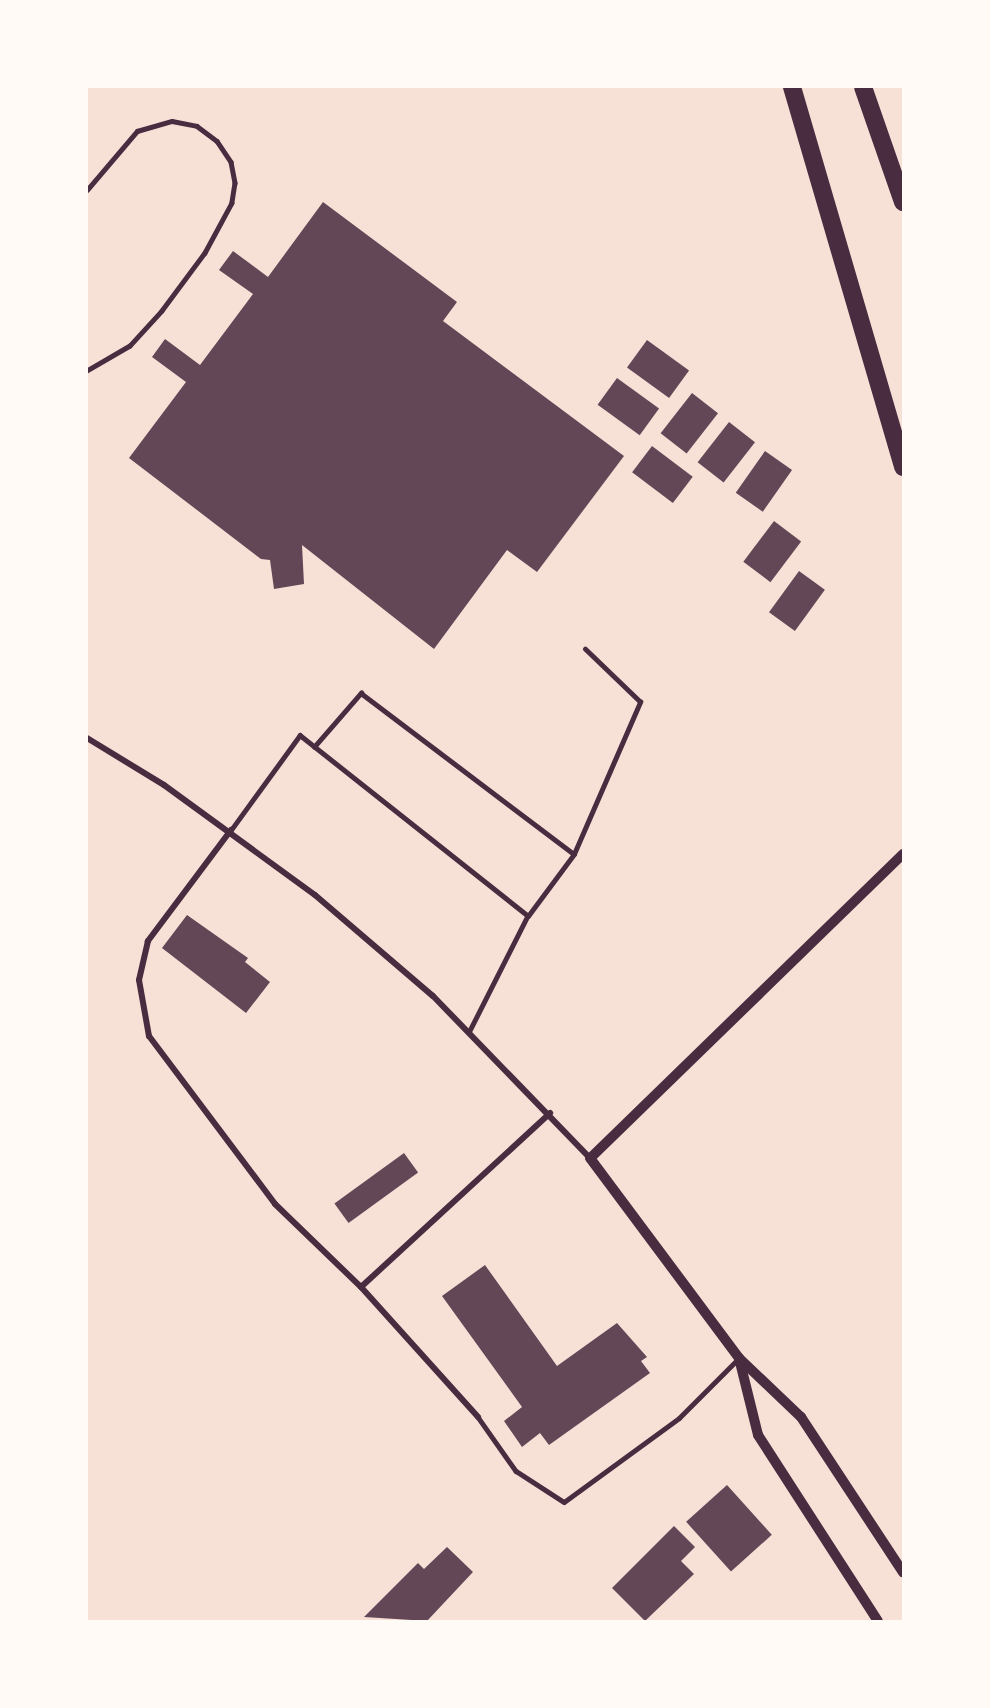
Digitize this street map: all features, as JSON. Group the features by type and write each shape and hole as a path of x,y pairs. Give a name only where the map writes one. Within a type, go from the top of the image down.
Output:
{"highway":[{"path":"792,87 903,467"},
{"path":"863,87 903,202"}],"street":[{"path":"87,738 231,830 315,895 470,1031 550,1113 590,1158 739,1358 801,1417 903,1572"},
{"path":"231,830 148,941 139,980 141,1008 149,1036 187,1093 275,1204 361,1287 478,1417"},
{"path":"590,1158 903,854"},
{"path":"361,1287 550,1113"},
{"path":"739,1358 758,1435 878,1621"}],"lane":[{"path":"87,190 137,131 172,121 197,126 217,141 231,162 234,183 232,203 205,253 162,311 130,346 87,370"},
{"path":"470,1031 528,916 574,854 640,702 585,649"},
{"path":"314,747 361,693 574,854"},
{"path":"231,830 300,735 528,916"},
{"path":"478,1417 516,1471 564,1502 679,1418 739,1358"}],"building":[{"path":"323,202 457,302 443,321 624,456 537,572 507,550 434,649 302,545 304,584 274,589 270,560 261,559 129,458 186,382 152,357 165,339 200,365 253,294 219,270 233,251 268,277"},
{"path":"647,340 689,371 669,398 627,368"},
{"path":"617,378 659,409 640,435 598,405"},
{"path":"692,393 718,413 687,454 661,433"},
{"path":"729,422 755,442 724,483 698,462"},
{"path":"652,446 693,477 673,503 632,472"},
{"path":"765,451 792,470 763,512 736,493"},
{"path":"774,521 801,541 770,582 743,562"},
{"path":"799,571 825,590 795,631 769,612"},
{"path":"187,915 248,958 245,962 270,982 246,1013 162,948"},
{"path":"404,1153 418,1172 349,1223 334,1204"},
{"path":"485,1265 557,1366 617,1323 647,1357 641,1361 650,1373 549,1445 540,1433 522,1447 504,1421 522,1407 442,1296"},
{"path":"727,1485 772,1535 731,1572 686,1522"},
{"path":"674,1526 695,1547 681,1561 694,1574 645,1621 612,1588"},
{"path":"447,1547 473,1572 427,1621 364,1617 418,1563 424,1569"}]}
